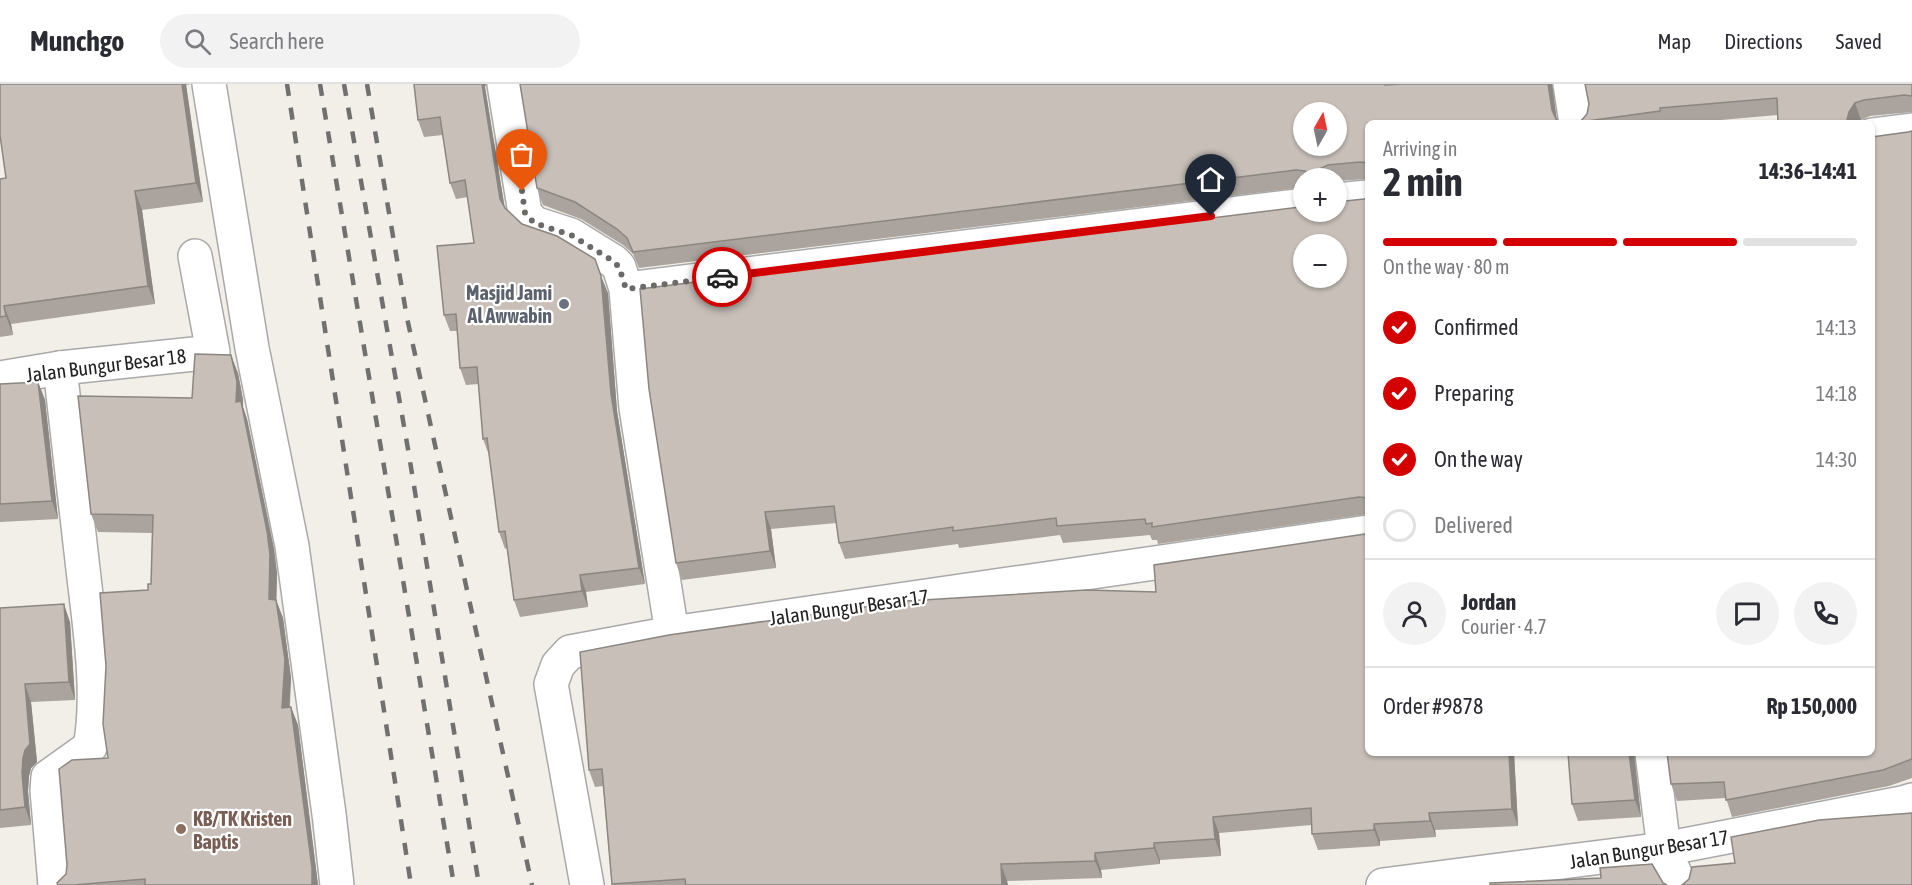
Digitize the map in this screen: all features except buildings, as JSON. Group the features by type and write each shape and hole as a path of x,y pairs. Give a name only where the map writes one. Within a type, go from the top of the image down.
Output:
{"street":[{"path":"209,84 252,348 292,546 330,814 337,885"},
{"path":"504,84 525,213 534,223 571,235 613,261 619,267 626,289 636,408 672,633"},
{"path":"1570,84 1576,120"},
{"path":"1875,135 1912,130"},
{"path":"1347,199 1365,196"},
{"path":"626,289 1293,206"},
{"name":"Jalan Bungur Besar 18","path":"0,378 60,368 213,352 195,256"},
{"path":"55,885 47,790 48,777 90,747 93,729 92,663 88,619 60,368"},
{"name":"Jalan Bungur Besar 17","path":"587,885 551,684 558,665 570,652 672,633 1365,532"},
{"path":"1652,756 1664,849 1680,885"},
{"name":"Jalan Bungur Besar 17","path":"1383,885 1664,849 1891,806 1912,800"}],"railway":[{"path":"287,84 411,885"},
{"path":"320,84 454,885"},
{"path":"344,84 408,449 479,885"},
{"path":"367,84 407,318 532,885"}],"way so far":[{"path":"522,191 525,213 534,223 571,235 613,261 619,267 626,289 722,277"}],"place":[{"name":"Masjid Jami Al Awwabin","path":"564,304"},
{"name":"KB/TK Kristen Baptis","path":"181,829"}],"route":[{"path":"722,277 1211,216"}]}
